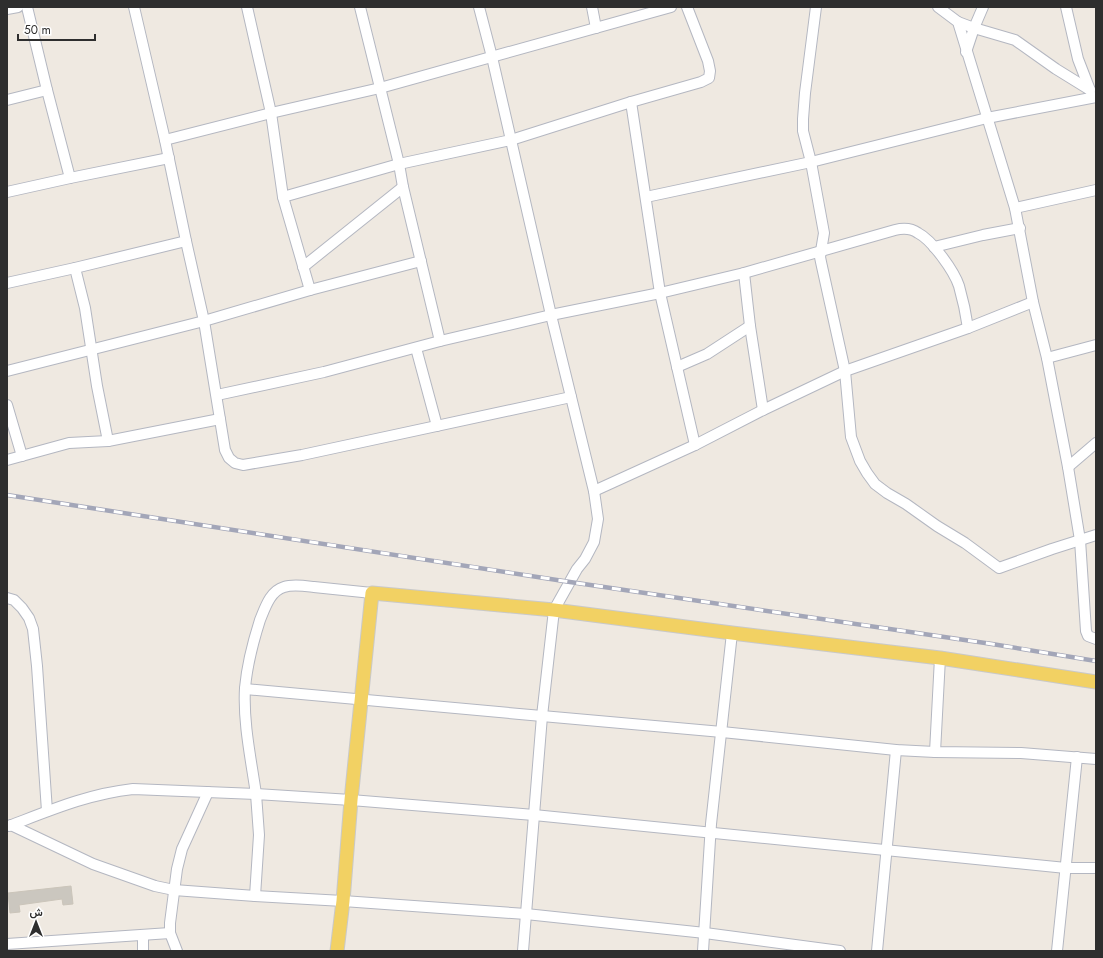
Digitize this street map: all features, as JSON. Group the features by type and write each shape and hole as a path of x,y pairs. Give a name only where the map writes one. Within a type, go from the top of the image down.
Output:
{"main road":[{"path":"337,951 372,593 554,610 732,634 940,658 1096,682"}],"street":[{"path":"7,10 18,7"},
{"path":"27,7 70,178"},
{"path":"134,7 165,140 204,321 225,450 229,458 235,463 243,465 302,455 572,397"},
{"path":"247,7 271,113 283,197 310,290"},
{"path":"360,7 399,164 403,187 440,341"},
{"path":"479,7 594,491 598,519 594,542 554,610 542,716 523,951"},
{"path":"592,7 596,28"},
{"path":"165,140 271,113 380,88 596,28 654,9 671,7"},
{"path":"283,197 399,164 511,140 631,102 693,85 709,78 710,71 708,61 687,7"},
{"path":"816,7 805,93 803,131 812,162 824,233 820,257 821,267 845,371 850,430 853,443 860,460 871,479 887,494 906,504 937,526 965,543 999,568 1052,548 1096,535"},
{"path":"938,7 958,22 1015,40 1094,95"},
{"path":"966,52 983,7"},
{"path":"1066,7 1078,60 1094,95"},
{"path":"958,22 1020,228 1068,467 1080,540 1086,631 1088,636 1096,639"},
{"path":"7,100 47,90"},
{"path":"646,197 812,162 987,118 1053,106 1094,95"},
{"path":"631,102 660,293 695,444"},
{"path":"7,192 169,158"},
{"path":"303,267 403,187"},
{"path":"1015,208 1096,190"},
{"path":"217,395 324,372 440,341 551,315 660,293 744,273 903,228 920,233 934,247 952,272 959,286 968,328"},
{"path":"934,247 1020,228"},
{"path":"7,283 186,241"},
{"path":"7,371 204,321 310,290 421,261"},
{"path":"75,268 84,308 108,441"},
{"path":"744,273 762,410"},
{"path":"594,491 845,371 968,328 1034,302"},
{"path":"677,367 707,354 750,326"},
{"path":"1047,358 1096,345"},
{"path":"416,348 437,426"},
{"path":"7,405 22,456"},
{"path":"7,460 69,443 108,441 220,419"},
{"path":"1068,467 1096,443"},
{"path":"255,896 259,835 256,794 245,711 245,689 254,638 268,600 275,592 284,587 297,586 372,593"},
{"path":"7,598 14,600 22,608 33,629 47,811"},
{"path":"703,951 710,834 732,634"},
{"path":"935,752 940,658"},
{"path":"245,689 722,732 896,750 1020,753 1096,759"},
{"path":"877,951 896,750"},
{"path":"1057,951 1077,757"},
{"path":"9,826 86,798 113,792 133,790 208,792 351,800 534,815 710,834 1066,868 1096,868"},
{"path":"177,951 170,933 170,916 176,870 182,849 208,792"},
{"path":"9,826 93,864 155,886 174,890 526,914 705,933 840,951"},
{"path":"7,944 170,933"},
{"path":"143,935 143,951"}],"building":[{"path":"71,886 73,904 63,905 62,899 19,905 20,912 10,913 8,893"}],"railway":[{"path":"7,495 1096,661"}]}
